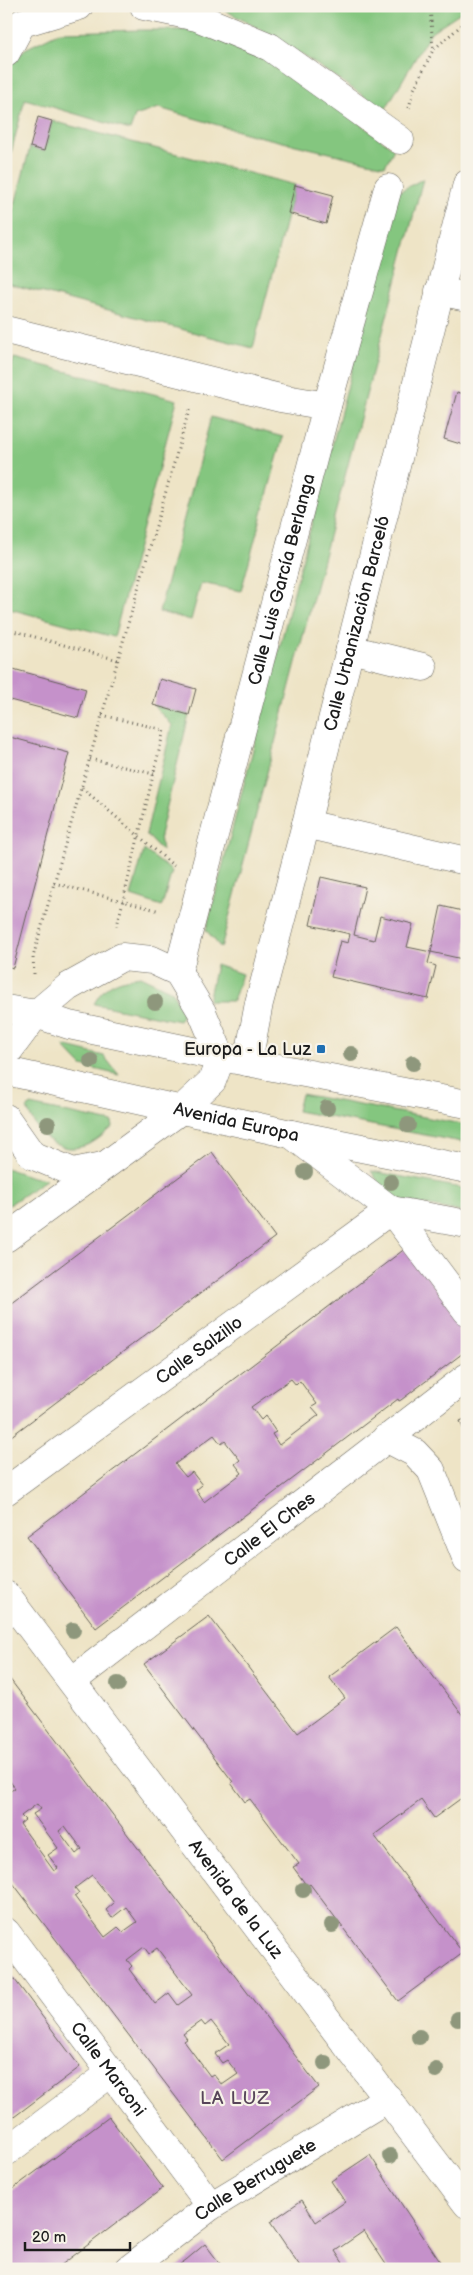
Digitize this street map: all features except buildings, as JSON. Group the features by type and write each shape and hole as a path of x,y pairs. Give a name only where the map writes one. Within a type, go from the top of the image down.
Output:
{"street":[{"path":"6,52 22,23 79,6"},
{"path":"144,6 197,16 270,47 400,140"},
{"name":"Calle Urbanización Barceló","path":"248,1062 259,1003 467,184"},
{"name":"Calle Luis García Berlanga","path":"178,972 327,406 388,188"},
{"path":"439,291 467,297"},
{"path":"6,330 280,398 327,406"},
{"path":"350,649 423,668"},
{"path":"306,824 467,861"},
{"path":"6,1054 36,1014 68,987 122,957 152,960 178,972 202,1012 221,1057 212,1081 181,1110 6,1238"},
{"path":"6,1009 36,1014 69,1025 221,1057 467,1104"},
{"name":"Avenida Europa","path":"6,1071 291,1134 467,1169"},
{"path":"6,1118 32,1155 73,1172 105,1166"},
{"path":"291,1134 391,1210 467,1311"},
{"path":"391,1210 467,1224"},
{"name":"Calle Salzillo","path":"6,1491 391,1210"},
{"name":"Calle El Ches","path":"72,1681 467,1377"},
{"path":"386,1438 415,1453 431,1470 467,1560"},
{"name":"Avenida de la Luz","path":"6,1594 467,2204"},
{"name":"Calle Marconi","path":"6,1932 211,2206"},
{"path":"6,2152 112,2072"},
{"name":"Calle Berruguete","path":"129,2269 211,2206 388,2098"}],"path":[{"path":"430,6 433,50"},
{"path":"400,140 413,91 433,50 464,24 467,24"},
{"path":"36,1014 33,957 199,378"},
{"path":"6,629 118,660"},
{"path":"102,715 164,730 115,934"},
{"path":"90,759 154,774"},
{"path":"82,788 161,856 200,886"},
{"path":"54,883 168,914"}],"green space":[{"path":"217,6 467,6 467,13 461,12 431,32 385,110 278,39"},
{"path":"206,30 266,54 394,149 385,166 249,134 159,108 135,116 130,130 25,99 6,172 6,69 25,49 60,32"},
{"path":"52,121 295,185 253,348 6,283 6,239 30,147 44,151"},
{"path":"423,179 221,948 206,930 398,192"},
{"path":"14,358 177,400 114,637 6,608 6,389"},
{"path":"211,417 283,437 241,591 201,583 191,620 159,612"},
{"path":"153,705 189,715 160,835 162,851 146,834 172,725"},
{"path":"144,850 172,871 162,906 131,896"},
{"path":"216,965 242,974 233,1001 208,1001"},
{"path":"140,976 172,991 183,1014 179,1021 94,1004 108,987 125,979"},
{"path":"63,1046 104,1056 119,1075 82,1066"},
{"path":"301,1094 467,1125 467,1143 297,1111"},
{"path":"30,1105 112,1122 113,1127 88,1145 74,1148 56,1145 42,1134 36,1126 27,1109"},
{"path":"6,1168 32,1177 47,1179 6,1207"},
{"path":"371,1171 467,1189 467,1213 399,1200 383,1189"}],"place":[{"name":"Europa - La Luz","path":"321,1049"}],"district":[{"name":"LA LUZ","path":"235,2098"}]}
